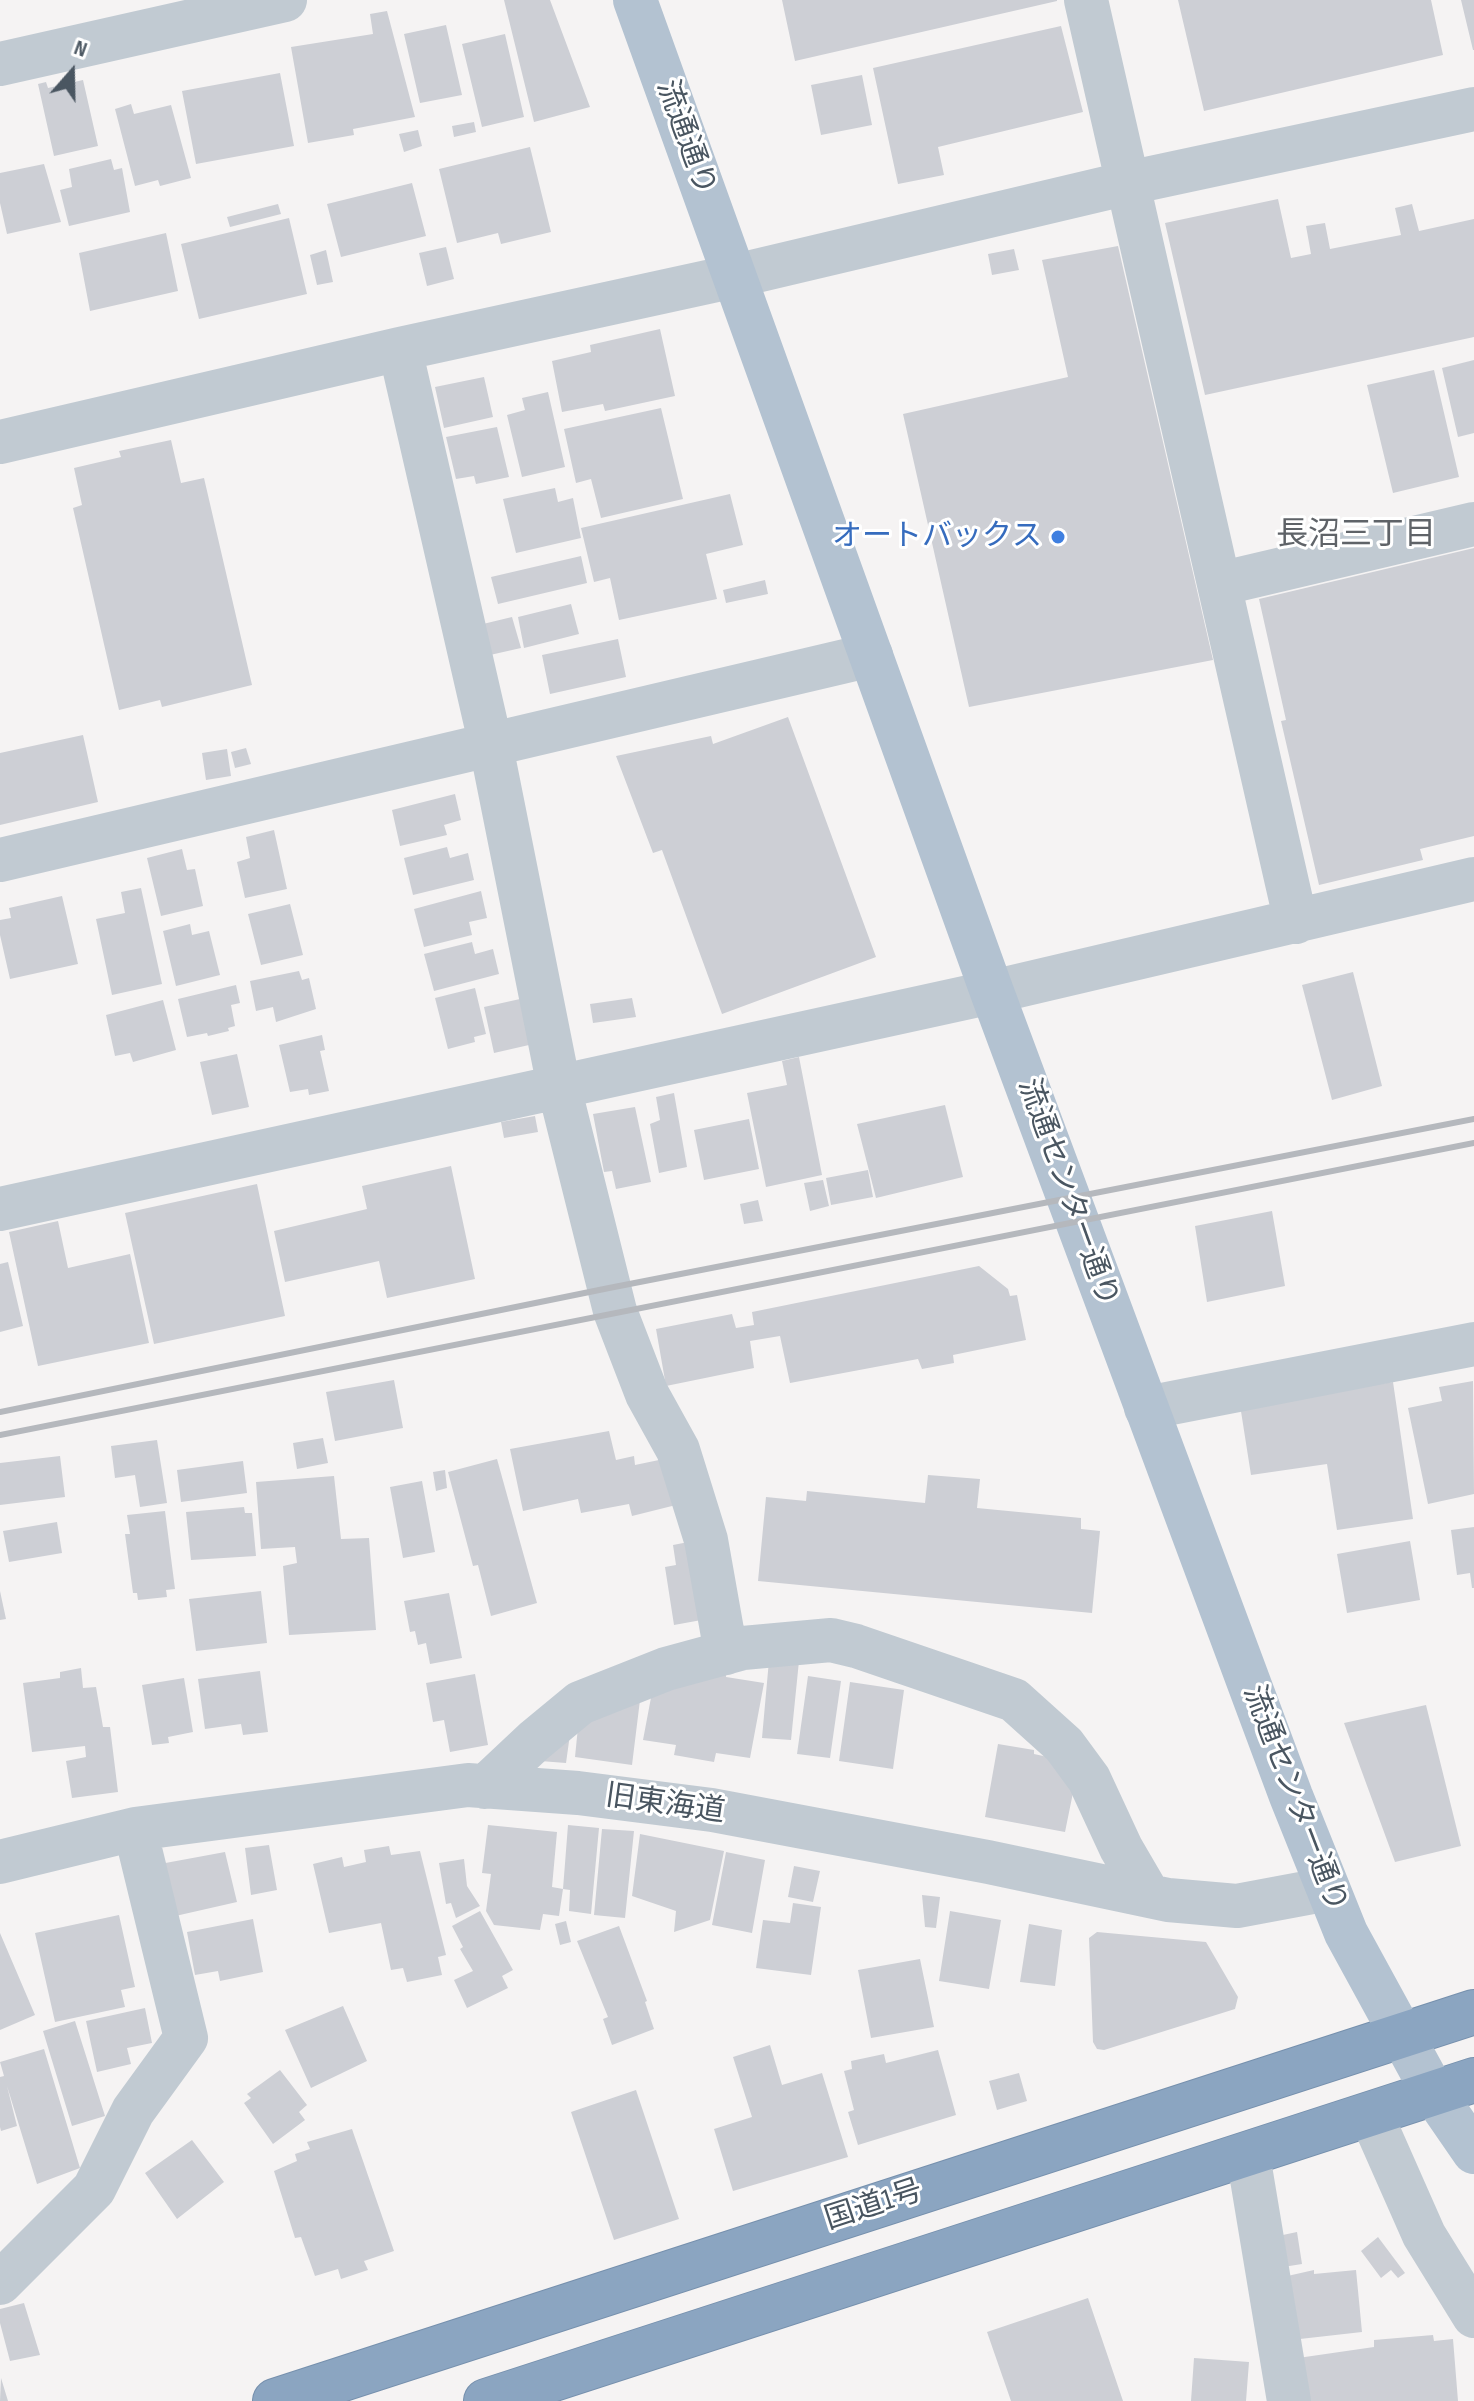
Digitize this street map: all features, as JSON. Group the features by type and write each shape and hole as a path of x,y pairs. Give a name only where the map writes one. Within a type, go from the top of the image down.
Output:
{"highway":[{"name":"国道1号","path":"275,2401 1474,2012"},
{"path":"486,2401 1454,2087"}],"main road":[{"name":"流通通り","path":"635,0 735,276"},
{"name":"流通センター通り","path":"735,276 992,992 1328,1889 1346,1933 1400,2035 1454,2087 1474,2152"}],"street":[{"path":"0,64 285,0"},
{"path":"1086,0 1296,922"},
{"path":"0,442 400,349 735,276 1128,183 1474,109"},
{"path":"400,349 491,746 559,1087 615,1311 642,1381 678,1450 706,1540 726,1653"},
{"path":"1219,584 1474,524"},
{"path":"0,860 871,655"},
{"path":"0,1209 992,992 1474,879"},
{"path":"1146,1408 1474,1344"},
{"path":"485,1787 580,1703 666,1669 743,1648 831,1640 1014,1700 1064,1745 1089,1779 1121,1848 1149,1896"},
{"name":"旧東海道","path":"0,1862 135,1829 468,1785 578,1793 712,1810 1149,1896 1237,1906 1328,1889"},
{"path":"0,2283 94,2189 133,2111 186,2038 135,1829"},
{"path":"1454,2087 1474,2124"},
{"path":"1371,2115 1424,2235 1474,2316"},
{"path":"1248,2155 1289,2401"}],"building":[{"path":"504,0 550,0 590,107 534,122"},
{"path":"782,0 1057,0 1057,1 795,61"},
{"path":"1178,0 1431,0 1443,55 1204,111"},
{"path":"1461,0 1474,0 1474,50 1473,50"},
{"path":"387,11 415,117 353,129 354,135 308,143 291,47 373,34 370,14"},
{"path":"446,25 462,95 420,103 404,34"},
{"path":"1061,26 1083,112 938,147 944,175 898,184 873,68"},
{"path":"505,34 524,117 482,127 462,44"},
{"path":"280,73 294,146 196,164 182,91"},
{"path":"862,75 872,125 821,135 811,85"},
{"path":"83,80 98,146 54,156 38,84 46,82 48,88"},
{"path":"131,104 134,114 171,105 191,178 160,186 158,180 135,186 115,109"},
{"path":"474,122 476,132 454,137 452,126"},
{"path":"418,130 422,146 404,152 399,134"},
{"path":"530,147 551,232 501,244 498,233 457,243 439,169"},
{"path":"111,159 114,170 122,168 130,212 69,226 60,190 72,187 69,169"},
{"path":"44,164 61,222 7,234 0,203 0,173"},
{"path":"412,183 426,236 341,257 327,204"},
{"path":"1278,199 1291,258 1311,254 1306,226 1325,223 1330,249 1401,235 1395,208 1412,204 1419,231 1474,219 1474,337 1205,395 1165,223"},
{"path":"278,204 281,214 230,227 227,217"},
{"path":"289,218 307,294 199,319 181,244"},
{"path":"166,233 178,291 90,311 79,253"},
{"name":"オートバックス","path":"1118,246 1213,660 969,707 903,414 1068,377 1042,260"},
{"path":"446,247 454,279 427,286 419,253"},
{"path":"1014,249 1019,270 992,275 988,254"},
{"path":"326,250 333,282 317,285 310,255"},
{"path":"660,329 675,396 605,411 603,404 562,412 552,361 591,352 590,345"},
{"path":"1474,360 1474,433 1458,437 1442,368"},
{"path":"1434,370 1459,477 1393,493 1367,385"},
{"path":"484,377 493,417 444,428 435,387"},
{"path":"548,392 565,467 522,477 507,415 525,410 522,398"},
{"path":"661,408 683,499 601,518 591,479 576,483 564,429"},
{"path":"497,427 509,477 476,484 474,476 456,479 446,437"},
{"path":"171,440 181,483 204,478 252,685 162,707 160,700 119,710 73,508 82,505 74,468 121,457 119,451"},
{"path":"555,488 558,502 573,498 581,538 516,553 503,499"},
{"path":"730,494 743,545 706,554 717,599 619,620 610,578 594,582 581,528"},
{"path":"1474,548 1474,836 1420,849 1423,860 1319,885 1281,721 1286,720 1259,599"},
{"path":"581,556 587,583 498,604 491,577"},
{"path":"765,580 768,594 726,603 723,590"},
{"path":"571,604 579,634 524,648 518,617"},
{"path":"512,617 521,648 490,655 483,624"},
{"path":"618,639 626,677 550,694 542,655"},
{"path":"788,717 876,957 722,1014 662,850 653,853 616,756 711,736 713,744"},
{"path":"83,735 98,802 0,825 0,753"},
{"path":"246,748 251,764 235,768 231,752"},
{"path":"227,749 231,776 206,780 202,753"},
{"path":"455,794 461,820 444,825 447,835 400,846 392,810"},
{"path":"274,830 287,889 245,898 237,862 250,858 246,837"},
{"path":"447,847 450,858 468,853 474,880 413,895 404,858"},
{"path":"182,849 187,870 195,869 203,906 161,916 147,858"},
{"path":"141,888 162,984 112,995 96,919 125,913 121,892"},
{"path":"481,891 487,918 469,922 472,935 424,947 414,909"},
{"path":"62,896 78,964 10,979 0,935 0,920 11,918 9,908"},
{"path":"290,904 303,955 261,965 248,914"},
{"path":"190,924 192,935 209,931 220,975 176,986 163,931"},
{"path":"472,942 475,954 493,949 499,974 434,991 424,954"},
{"path":"299,971 302,980 309,978 316,1009 276,1022 273,1007 256,1011 250,981"},
{"path":"1353,972 1382,1086 1332,1100 1302,985"},
{"path":"236,985 240,1003 231,1005 235,1026 228,1028 229,1031 208,1036 207,1033 187,1037 178,999"},
{"path":"475,988 486,1034 474,1037 475,1042 448,1049 435,998"},
{"path":"632,998 636,1017 593,1023 590,1004"},
{"path":"520,999 529,1045 494,1053 484,1007"},
{"path":"163,1000 176,1050 133,1062 130,1053 115,1056 106,1015"},
{"path":"322,1035 325,1050 320,1051 329,1091 309,1095 308,1089 290,1092 279,1045"},
{"path":"237,1054 249,1107 212,1115 200,1062"},
{"path":"799,1057 822,1175 766,1187 747,1093 787,1085 782,1061"},
{"path":"674,1093 687,1167 659,1173 650,1124 660,1120 656,1097"},
{"path":"945,1105 963,1177 876,1198 857,1124"},
{"path":"635,1107 651,1182 616,1189 612,1171 604,1172 593,1114"},
{"path":"535,1116 538,1132 504,1138 501,1122"},
{"path":"749,1119 759,1169 704,1180 694,1130"},
{"path":"451,1166 475,1279 387,1298 379,1261 285,1282 274,1231 367,1209 362,1186"},
{"path":"868,1170 873,1197 831,1205 826,1178"},
{"path":"823,1180 829,1206 810,1211 804,1183"},
{"path":"257,1184 285,1316 154,1344 125,1213"},
{"path":"758,1200 763,1221 744,1224 740,1204"},
{"path":"1272,1211 1285,1286 1207,1302 1195,1226"},
{"path":"58,1221 68,1268 130,1254 149,1343 38,1366 9,1232"},
{"path":"8,1262 23,1326 0,1332 0,1264"},
{"path":"979,1266 1008,1289 1010,1296 1017,1295 1026,1340 953,1355 954,1363 922,1369 918,1359 790,1383 780,1336 750,1341 754,1368 666,1386 656,1329 732,1314 736,1328 754,1325 752,1312"},
{"path":"394,1380 403,1428 335,1441 326,1392"},
{"path":"1473,1381 1474,1494 1428,1504 1408,1408 1442,1401 1439,1387"},
{"path":"1393,1382 1413,1519 1337,1530 1327,1464 1251,1475 1240,1405"},
{"path":"609,1431 616,1460 634,1456 635,1465 659,1460 676,1505 632,1516 629,1504 581,1513 578,1499 523,1511 510,1449"},
{"path":"323,1438 328,1463 297,1469 293,1443"},
{"path":"157,1440 167,1503 140,1507 135,1475 115,1478 111,1446"},
{"path":"60,1456 65,1497 0,1505 0,1463"},
{"path":"497,1459 537,1603 491,1616 478,1565 473,1566 448,1472"},
{"path":"243,1461 247,1493 181,1502 177,1470"},
{"path":"445,1470 447,1488 436,1491 433,1472"},
{"path":"928,1475 980,1479 977,1508 1081,1518 1081,1529 1100,1531 1092,1613 758,1581 766,1497 806,1501 807,1491 925,1503"},
{"path":"334,1476 341,1539 369,1538 376,1630 289,1635 283,1566 297,1563 295,1547 261,1549 256,1482"},
{"path":"422,1481 435,1552 403,1558 390,1487"},
{"path":"244,1507 245,1513 252,1513 256,1556 191,1560 186,1512"},
{"path":"165,1511 175,1589 166,1590 167,1597 138,1600 137,1593 133,1593 125,1534 130,1534 127,1515"},
{"path":"57,1522 62,1553 9,1562 3,1531"},
{"path":"1474,1527 1472,1588 1470,1573 1457,1575 1451,1530"},
{"path":"704,1539 718,1617 674,1625 665,1567 676,1565 673,1545"},
{"path":"1410,1541 1420,1600 1347,1613 1337,1554"},
{"path":"0,1591 6,1619 0,1620"},
{"path":"261,1591 267,1643 196,1651 189,1599"},
{"path":"449,1593 462,1658 430,1664 426,1643 418,1645 415,1631 410,1632 404,1601"},
{"path":"770,1649 800,1651 791,1740 762,1738"},
{"path":"81,1668 83,1688 96,1687 103,1727 110,1727 118,1792 72,1798 66,1761 86,1757 85,1746 32,1752 23,1683 60,1678 60,1672"},
{"path":"260,1671 268,1732 243,1735 241,1724 205,1729 198,1679"},
{"path":"676,1673 726,1673 726,1677 764,1683 750,1758 716,1753 714,1762 674,1755 676,1745 643,1740 653,1687"},
{"path":"475,1674 488,1745 450,1752 444,1720 433,1722 426,1683"},
{"path":"808,1676 841,1681 830,1758 797,1754"},
{"path":"184,1678 193,1732 168,1737 169,1743 152,1745 142,1685"},
{"path":"850,1682 904,1690 893,1769 839,1761"},
{"path":"640,1700 632,1765 575,1757 579,1717"},
{"path":"1426,1705 1461,1846 1395,1862 1344,1723"},
{"path":"572,1720 566,1763 540,1761"},
{"path":"998,1744 1034,1750 1034,1754 1071,1762 1077,1773 1065,1832 985,1817"},
{"path":"488,1825 557,1832 552,1887 563,1889 559,1916 543,1914 540,1930 494,1925 486,1911 491,1874 482,1873"},
{"path":"568,1825 599,1828 591,1914 569,1911 570,1890 563,1889"},
{"path":"602,1829 634,1831 625,1918 594,1915"},
{"path":"640,1834 724,1851 710,1920 674,1932 676,1911 632,1896"},
{"path":"269,1845 277,1890 251,1895 245,1848"},
{"path":"389,1846 391,1855 420,1851 446,1955 438,1957 442,1975 407,1982 403,1968 391,1970 381,1923 329,1933 313,1864 342,1857 344,1867 366,1862 364,1850"},
{"path":"225,1852 237,1902 171,1917 160,1864"},
{"path":"726,1852 765,1860 752,1933 712,1925"},
{"path":"464,1859 467,1886 480,1906 456,1918 451,1903 446,1904 439,1863"},
{"path":"794,1866 820,1871 813,1902 788,1897"},
{"path":"922,1895 940,1897 936,1928 925,1927"},
{"path":"793,1903 821,1907 811,1975 756,1968 763,1920 790,1923"},
{"path":"480,1911 513,1970 502,1976 508,1988 467,2008 454,1980 473,1971 460,1949 463,1947 452,1926"},
{"path":"950,1911 1001,1920 989,1989 939,1981"},
{"path":"119,1915 135,1987 121,1990 125,2007 55,2022 35,1933"},
{"path":"253,1919 263,1972 220,1981 218,1971 195,1975 187,1932"},
{"path":"566,1921 571,1942 560,1945 555,1924"},
{"path":"1029,1924 1062,1930 1055,1986 1020,1982"},
{"path":"619,1926 654,2029 612,2045 603,2019 608,2017 577,1941"},
{"path":"1097,1932 1206,1942 1238,1997 1235,2009 1104,2050 1097,2049 1093,2042 1089,1938"},
{"path":"0,1933 35,2015 0,2030"},
{"path":"920,1959 934,2027 871,2038 858,1970"},
{"path":"343,2006 367,2061 311,2088 285,2030"},
{"path":"145,2008 152,2043 127,2048 131,2064 97,2072 86,2021"},
{"path":"75,2021 105,2116 72,2126 43,2031"},
{"path":"770,2045 782,2085 822,2073 848,2157 733,2191 714,2129 752,2117 733,2057"},
{"path":"44,2049 80,2168 37,2184 7,2086 17,2126 1,2131 0,2077 4,2076 0,2062"},
{"path":"938,2050 956,2115 858,2145 848,2112 854,2110 844,2071 852,2069 851,2061 884,2054 886,2063"},
{"path":"280,2070 307,2105 299,2112 305,2120 273,2144 244,2103 251,2098 247,2094"},
{"path":"1019,2073 1027,2101 997,2110 989,2081"},
{"path":"636,2090 679,2219 614,2240 571,2112"},
{"path":"352,2129 394,2251 364,2261 368,2270 341,2279 338,2269 315,2276 301,2237 295,2238 274,2171 297,2161 295,2154 310,2149 307,2142"},
{"path":"192,2140 224,2182 177,2219 145,2173"},
{"path":"1297,2232 1302,2264 1283,2267 1278,2236"},
{"path":"1378,2237 1405,2273 1398,2278 1391,2270 1381,2278 1361,2251"},
{"path":"1314,2270 1314,2274 1356,2270 1362,2332 1291,2340 1283,2277"},
{"path":"1088,2298 1123,2401 1011,2401 987,2332"},
{"path":"24,2303 40,2355 10,2361 0,2323 0,2309"},
{"path":"1433,2335 1434,2341 1453,2339 1458,2401 1303,2401 1298,2358 1374,2347 1374,2340"},
{"path":"1194,2358 1249,2362 1246,2401 1191,2401"},
{"path":"1,2378 8,2401 0,2401"}],"railway":[{"path":"0,1412 609,1288 1474,1119"},
{"path":"0,1435 1474,1143"}],"place":[{"name":"オートバックス","path":"1058,537"}],"district":[{"name":"長沼三丁目","path":"1356,536"}]}
